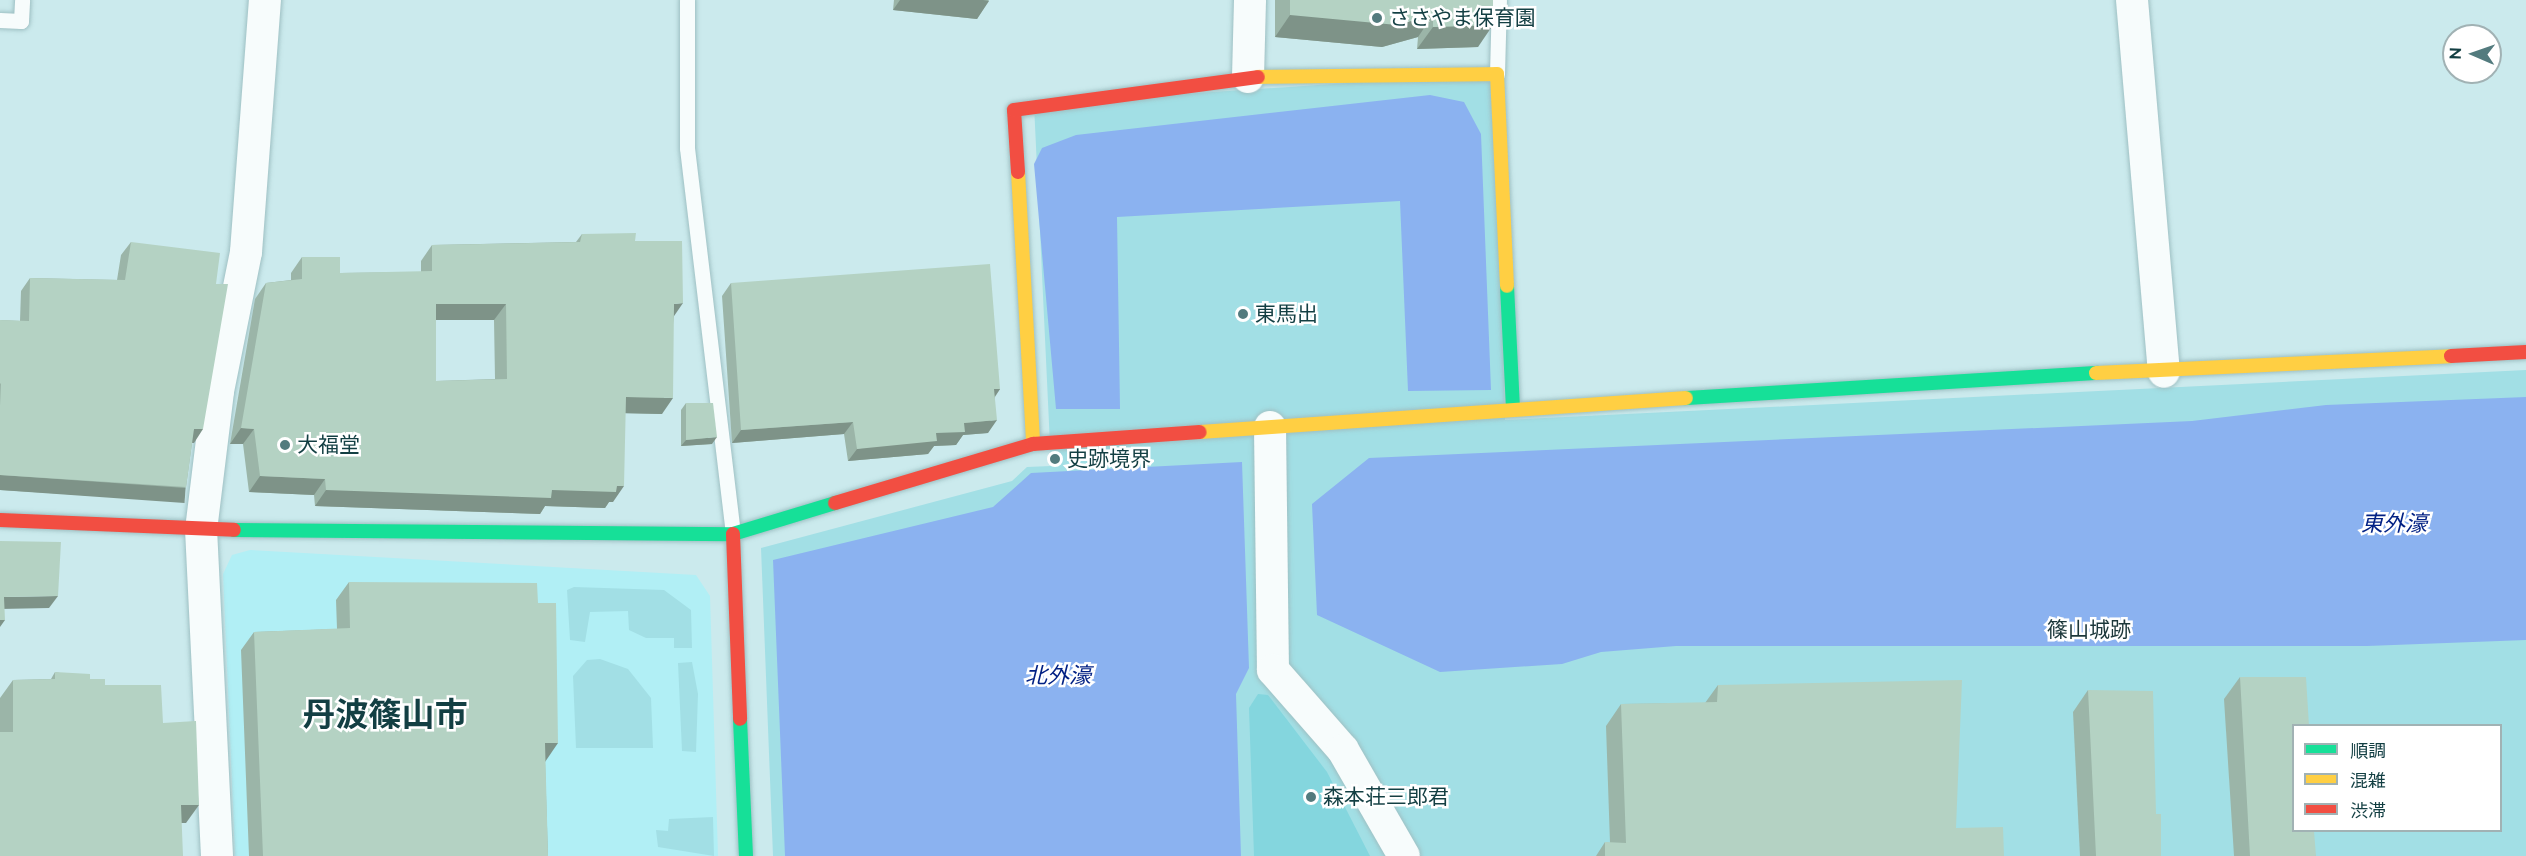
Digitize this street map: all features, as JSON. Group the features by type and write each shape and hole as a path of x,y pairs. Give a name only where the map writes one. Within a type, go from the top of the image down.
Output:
{"street":[{"path":"216,856 201,530 218,391 246,252 265,0"},
{"path":"1248,77 1250,0"},
{"path":"2132,0 2164,372"},
{"path":"1033,444 1014,110 1248,77 1497,74 1513,409"},
{"path":"0,520 201,530 733,534 1033,444 1513,409 2526,352"},
{"path":"1270,427 1274,670 1343,750 1404,856"},
{"path":"733,534 746,856"}],"lane":[{"path":"0,20 21,21 22,0"},
{"path":"687,0 687,148 733,534"},
{"path":"1497,74 1499,0"}],"shaded area":[{"path":"250,550 696,575 710,596 718,856 235,856 223,574 232,555"},
{"path":"1258,694 1268,695 1327,772 1370,856 1254,856 1249,708"}],"green space":[{"name":"篠山城跡","path":"1496,73 1505,420 2526,370 2526,856 773,856 761,548 1012,481 1027,467 1051,466 1034,104"},
{"path":"574,587 664,590 691,610 692,648 674,648 674,638 646,638 629,630 628,611 590,612 585,642 570,640 567,590"},
{"path":"600,659 628,669 651,698 653,748 576,748 573,676 587,660"},
{"path":"692,662 698,694 696,752 682,751 678,663"},
{"path":"713,817 714,856 658,847 656,830 668,831 669,819"}],"water":[{"path":"1430,95 1464,102 1481,134 1491,390 1408,391 1400,201 1117,217 1120,409 1056,409 1034,164 1042,148 1076,135"},
{"name":"東外濠","path":"2526,397 2526,640 2367,646 1676,646 1601,652 1562,664 1440,672 1317,615 1312,504 1369,458 2192,421 2326,405"},
{"name":"北外濠","path":"1242,462 1249,668 1236,694 1241,856 785,856 773,560 993,507 1031,473"}],"building":[{"path":"1290,0 1493,0 1493,25 1433,27 1433,15 1397,25 1290,15"},
{"path":"636,233 635,241 682,241 683,303 674,304 673,398 626,397 624,486 617,486 616,492 552,490 551,498 326,490 325,479 260,476 254,429 241,428 266,283 302,279 302,257 340,257 340,273 432,271 432,245 580,242 582,234","holes":["436,304 506,304 507,379 436,381"]},
{"path":"131,242 220,253 216,284 228,284 203,429 194,429 186,487 0,475 0,320 29,321 30,278 125,280"},
{"path":"990,264 1000,389 994,389 997,420 964,423 965,432 936,433 937,441 857,449 853,422 741,430 731,283"},
{"path":"686,403 713,403 717,437 686,440"},
{"path":"0,541 61,542 58,596 4,597 5,620 0,620"},
{"path":"349,582 537,583 538,603 556,603 558,743 545,743 548,856 263,856 254,632 350,628"},
{"path":"55,672 90,674 90,679 105,679 105,685 161,685 163,723 196,721 199,805 181,805 183,856 0,856 0,732 13,732 13,680 55,679"},
{"path":"2240,677 2306,677 2309,724 2292,724 2292,832 2314,832 2316,856 2250,856"},
{"path":"1962,680 1956,828 2003,827 2004,856 1605,856 1605,842 1626,843 1621,704 1717,702 1718,685"},
{"path":"2088,690 2153,691 2156,814 2161,814 2161,856 2096,856"}],"traffic: fast":[{"path":"1507,286 1513,409"},
{"path":"1686,398 2096,373"},
{"path":"234,530 733,534 835,503"},
{"path":"740,719 746,856"}],"traffic: slow":[{"path":"1258,77 1497,74 1507,286"},
{"path":"1018,172 1033,444"},
{"path":"2096,373 2451,356"},
{"path":"1200,432 1686,398"}],"traffic: jam":[{"path":"1018,172 1014,110 1258,77"},
{"path":"2451,356 2526,352"},
{"path":"835,503 1033,444 1200,432"},
{"path":"0,520 234,530"},
{"path":"733,534 740,719"}],"place":[{"name":"ささやま保育園","path":"1377,18"},
{"name":"東馬出","path":"1243,314"},
{"name":"大福堂","path":"285,445"},
{"name":"史跡境界","path":"1055,459"},
{"name":"森本荘三郎君","path":"1311,797"}],"district":[{"name":"丹波篠山市","path":"385,715"}]}
